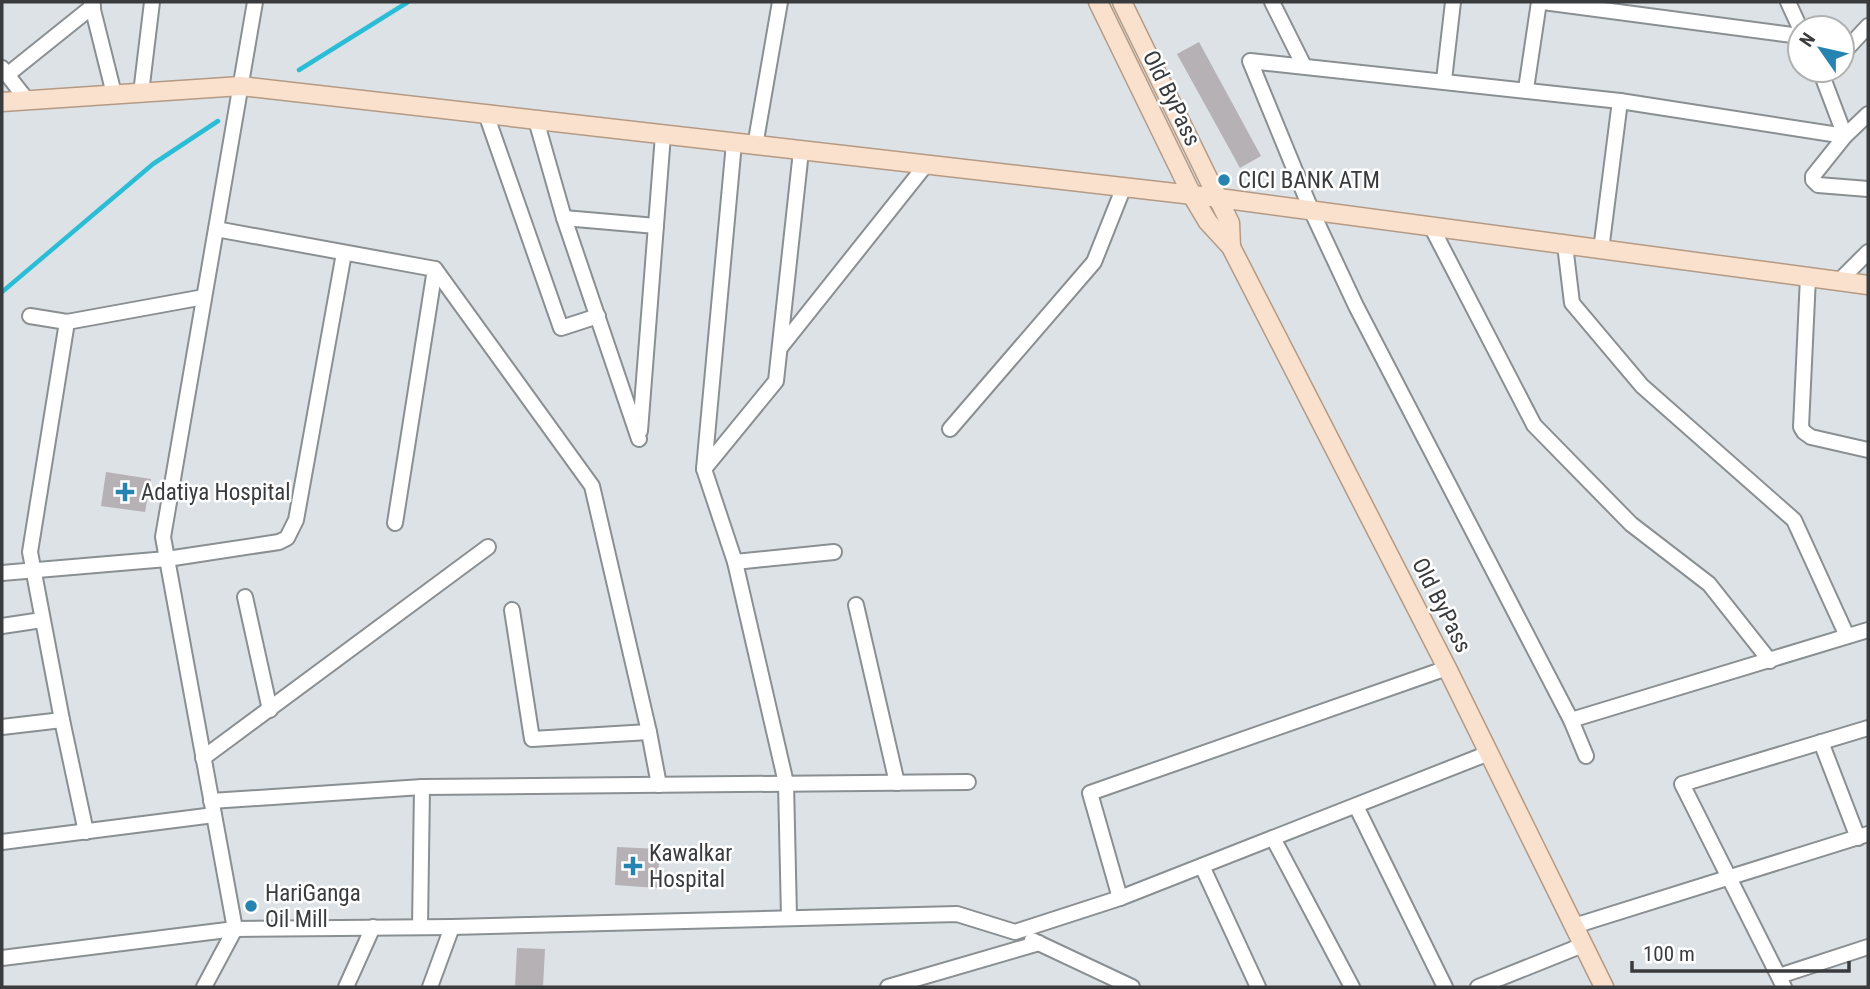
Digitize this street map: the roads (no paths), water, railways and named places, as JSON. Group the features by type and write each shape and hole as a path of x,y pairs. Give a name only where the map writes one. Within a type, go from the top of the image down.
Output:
{"main road":[{"name":"Old ByPass","path":"1098,2 1193,197 1209,222 1231,247 1447,668 1604,987"},
{"name":"Old ByPass","path":"1122,2 1219,198 1230,223 1231,247"},
{"path":"2,102 241,86 1219,198 1868,285"}],"street":[{"path":"141,93 152,2"},
{"path":"204,987 235,929 163,537 255,2"},
{"path":"755,146 780,2"},
{"path":"1444,80 1453,2"},
{"path":"1526,89 1541,2 1786,34"},
{"path":"27,100 4,72 92,4 114,94"},
{"path":"1278,4 1304,66"},
{"path":"1856,39 1868,26"},
{"path":"1586,756 1571,720 1356,306 1312,212 1250,61 1526,89 1845,136"},
{"path":"1827,84 1845,136"},
{"path":"1601,250 1620,101"},
{"path":"486,114 561,328 598,316"},
{"path":"1868,114 1845,136 1813,176 1818,186 1868,189"},
{"path":"536,120 564,218 639,439 663,135"},
{"path":"734,143 704,469 735,562 786,783 789,917"},
{"path":"704,469 776,381 801,151"},
{"path":"780,348 925,166"},
{"path":"950,429 1094,262 1124,189"},
{"path":"564,218 656,226"},
{"path":"1432,228 1534,425 1631,524 1709,584 1770,661"},
{"path":"216,229 435,269 592,486 659,785"},
{"path":"1564,245 1572,303 1643,386 1794,520 1847,636"},
{"path":"1839,281 1868,252"},
{"path":"2,573 167,559 279,542 287,538 296,520 344,253"},
{"path":"395,523 435,269"},
{"path":"1808,277 1801,427 1811,437 1868,450"},
{"path":"30,316 67,322 204,297"},
{"path":"67,322 30,552 36,571 42,620 86,832"},
{"path":"204,758 488,547"},
{"path":"735,562 834,552"},
{"path":"245,597 270,710"},
{"path":"856,605 897,783"},
{"path":"512,610 532,739 649,732"},
{"path":"2,626 42,620"},
{"path":"1571,720 1868,629"},
{"path":"1120,898 1090,793 1447,668"},
{"path":"2,727 62,720"},
{"path":"1868,728 1682,784 1782,982 1868,947"},
{"path":"1574,926 1863,836 1821,742"},
{"path":"1015,932 1120,898 1489,753"},
{"path":"2,842 86,832 213,808 422,787 968,782"},
{"path":"420,927 422,787"},
{"path":"1356,806 1445,987"},
{"path":"1273,838 1352,987"},
{"path":"1202,866 1258,987"},
{"path":"2,958 235,929 452,927 957,914 1015,932 1132,987"},
{"path":"430,987 452,927"},
{"path":"346,987 373,928"},
{"path":"888,987 1039,943"},
{"path":"1478,987 1583,944"}],"waterway":[{"path":"299,70 408,2"},
{"path":"2,292 153,164 218,121"}],"place":[{"name":"CICI BANK ATM","path":"1224,180"},
{"name":"Adatiya Hospital","path":"125,492"},
{"name":"Kawalkar Hospital","path":"633,866"},
{"name":"HariGanga Oil Mill","path":"251,906"}]}
